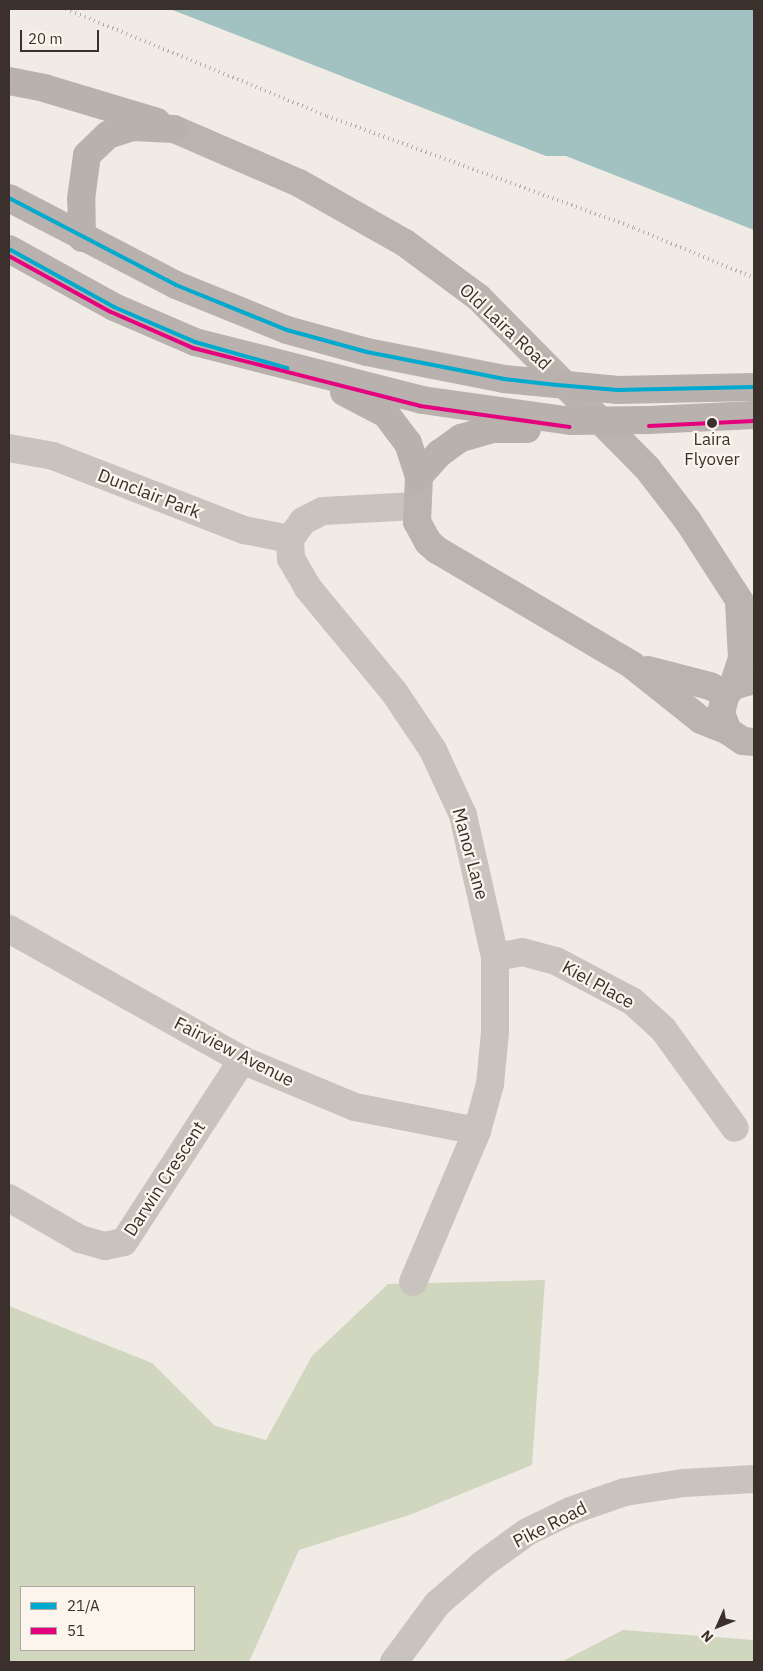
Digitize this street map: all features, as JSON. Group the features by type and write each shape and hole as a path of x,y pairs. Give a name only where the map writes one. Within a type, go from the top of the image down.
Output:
{"main road":[{"path":"9,81 56,91 174,129"},
{"path":"82,238 81,199 87,155 108,135 116,132 132,128 174,129"},
{"name":"Old Laira Road","path":"174,129 299,182 405,243 479,298 648,469 688,521 754,623"},
{"path":"9,198 82,238 176,285 287,330 366,352 504,379 618,390 754,387"},
{"path":"9,249 114,307 195,342 279,366 422,400 568,421 649,420 754,415"},
{"path":"279,366 352,396 386,414 408,443 419,476 415,506 422,534 447,558 632,665 701,720 747,740"},
{"path":"419,476 440,453 461,438 492,428 538,429 568,421"},
{"name":"Old Laira Road","path":"738,597 742,658 738,687 721,713 747,740"},
{"path":"632,665 678,680 710,686 738,687"}],"street":[{"name":"Dunclair Park","path":"9,448 54,456 244,530 290,539"},
{"path":"290,539 303,521 323,511 415,506"},
{"name":"Manor Lane","path":"290,539 291,559 308,588 371,662 433,750 463,815 495,957 494,1040 490,1084 477,1131 412,1282"},
{"name":"Fairview Avenue","path":"9,929 242,1060 355,1107 477,1131"},
{"name":"Kiel Place","path":"495,957 522,952 556,961 632,1002 663,1028 698,1072 735,1128"},
{"name":"Darwin Crescent","path":"9,1198 80,1239 105,1246 124,1242 242,1060"},
{"name":"Pike Road","path":"394,1662 437,1604 483,1564 527,1532 570,1511 624,1492 684,1483 754,1479"}],"green space":[{"path":"545,1280 532,1465 412,1514 299,1550 249,1662 9,1662 9,1306 152,1363 215,1426 266,1440 312,1356 388,1284"},
{"path":"623,1630 754,1640 754,1662 561,1662"}],"water":[{"path":"170,9 754,9 754,230 566,156 546,156"}],"railway":[{"path":"66,9 327,116 634,228 754,278"}],"transit line":[{"name":"21/A","path":"9,198 176,285 287,330 367,352 504,379 557,385 618,390 754,387"},
{"name":"21/A","path":"9,249 114,307 195,342 287,368"},
{"name":"51","path":"9,256 111,312 193,348 420,406 570,427"},
{"name":"51","path":"649,426 754,421"}],"place":[{"name":"Laira Flyover","path":"712,423"}]}
